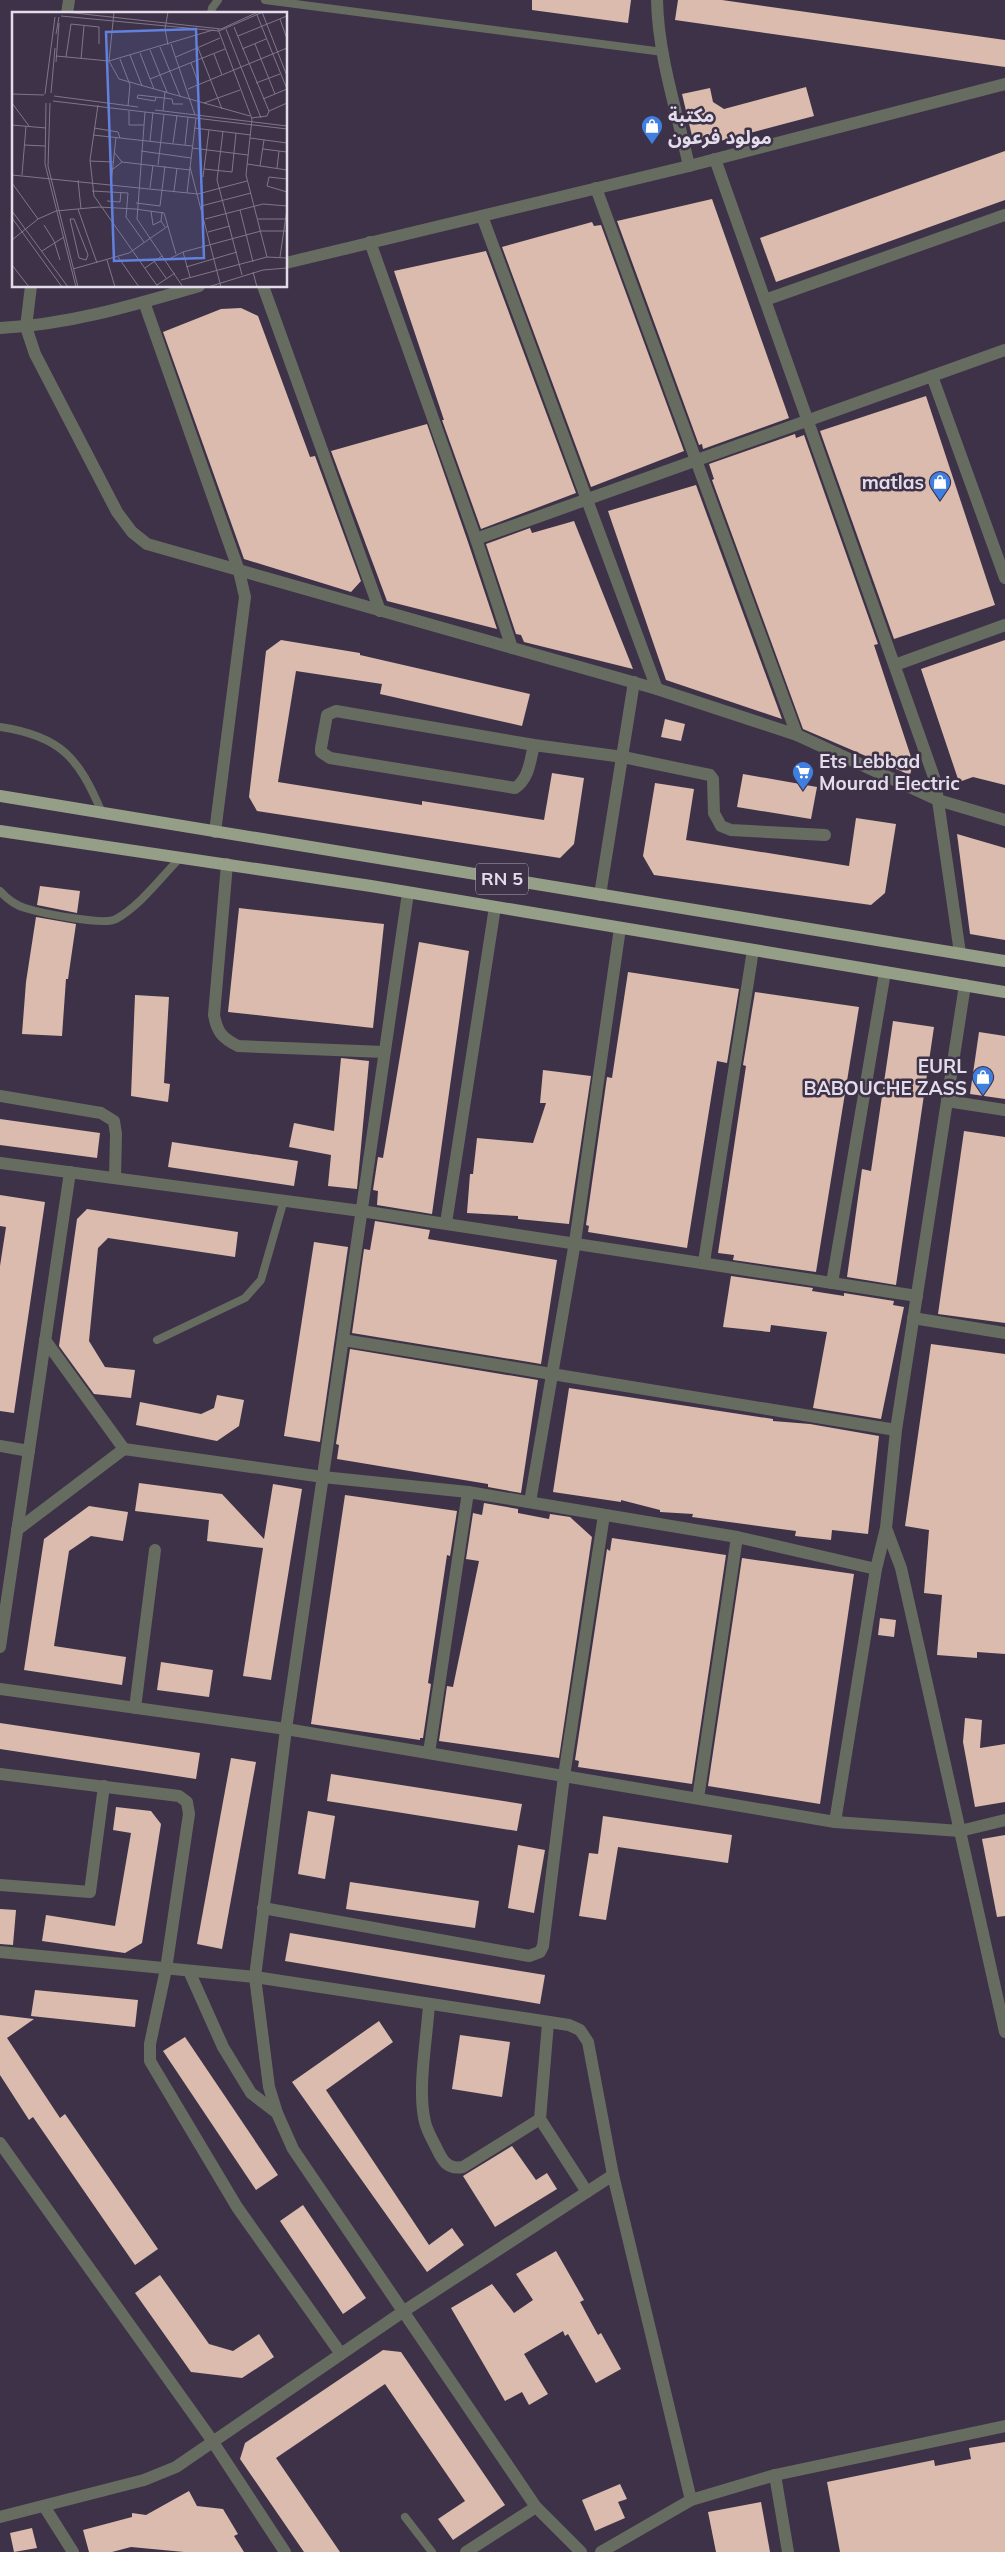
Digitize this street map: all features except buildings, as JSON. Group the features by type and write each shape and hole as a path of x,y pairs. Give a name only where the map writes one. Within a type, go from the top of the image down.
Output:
{"main road":[{"name":"RN 5","path":"0,796 1005,961"},
{"name":"RN 5","path":"0,831 408,892 1005,992"}],"street":[{"path":"657,0 663,52 689,166"},
{"path":"288,262 689,166 1005,84"},
{"path":"715,159 935,780 960,953"},
{"path":"596,188 797,735"},
{"path":"765,300 1005,215"},
{"path":"482,216 657,689"},
{"path":"370,242 476,539 512,648"},
{"path":"31,288 26,327 40,362 117,512 132,532 147,544 657,689 797,735 938,800 1005,820"},
{"path":"0,328 26,327 97,314 192,288"},
{"path":"264,288 380,611"},
{"path":"144,302 238,571 245,597 215,832"},
{"path":"476,539 1005,350"},
{"path":"932,376 1005,578"},
{"path":"895,665 1005,625"},
{"path":"600,895 634,682"},
{"path":"534,745 522,783 515,788 330,758 322,752 321,748 325,720 328,715 336,711 534,745 623,757 710,775 713,779 714,813 721,826 731,830 826,835"},
{"path":"228,864 214,1015 217,1029 223,1039 238,1046 384,1052"},
{"path":"408,892 286,1729 255,1977 269,2087 277,2113 292,2149 536,2507 581,2552"},
{"path":"446,1223 495,907"},
{"path":"530,1502 575,1242 620,928"},
{"path":"704,1262 753,950"},
{"path":"832,1283 885,972"},
{"path":"835,1822 876,1568 886,1528 896,1430 965,985"},
{"path":"0,1096 101,1114 114,1121 116,1134 115,1178"},
{"path":"947,1100 1005,1110"},
{"path":"0,1163 361,1210 916,1296"},
{"path":"0,1647 70,1172"},
{"path":"913,1318 1005,1333"},
{"path":"45,1340 124,1449"},
{"path":"342,1340 896,1430"},
{"path":"0,1446 29,1451"},
{"path":"17,1530 124,1449 323,1476 468,1492 737,1536 876,1568"},
{"path":"429,1753 468,1492"},
{"path":"264,1908 535,1955 543,1946 564,1776 604,1514"},
{"path":"886,1528 901,1568 1005,2032"},
{"path":"698,1798 737,1536"},
{"path":"135,1708 155,1550"},
{"path":"0,1689 286,1729 835,1822 960,1831 1005,1820"},
{"path":"0,1774 179,1796 187,1802 189,1814 166,1969 150,2044 150,2061 237,2207 341,2354"},
{"path":"0,1885 90,1892 104,1786"},
{"path":"0,1952 255,1977 548,2023 580,2030 588,2042 613,2175 691,2500"},
{"path":"992,1973 1005,1970"},
{"path":"189,1971 223,2048 251,2093 277,2113"},
{"path":"429,2004 422,2102 425,2124 442,2159 448,2166 455,2168 463,2167 540,2119"},
{"path":"548,2023 540,2119 587,2192"},
{"path":"0,2143 213,2442 285,2552"},
{"path":"0,2516 144,2480 176,2467 404,2311 613,2175"},
{"path":"601,2552 691,2500 775,2475 1005,2426"},
{"path":"775,2475 788,2552"},
{"path":"44,2506 73,2552"},
{"path":"466,2552 536,2507"}],"lane":[{"path":"211,12 218,0"},
{"path":"265,0 663,52"},
{"path":"0,727 27,731 56,744 78,766 92,789 102,813"},
{"path":"0,891 8,900 25,908 94,921 114,920 130,909 181,857"},
{"path":"157,1340 245,1298 261,1280 284,1200"},
{"path":"405,2518 432,2552"}],"place":[{"name":"مكتبة مولود فرعون","path":"652,145"},
{"name":"matlas","path":"940,501"},
{"name":"Ets Lebbad Mourad Electric","path":"803,791"},
{"name":"EURL BABOUCHE ZASS","path":"983,1096"}]}
